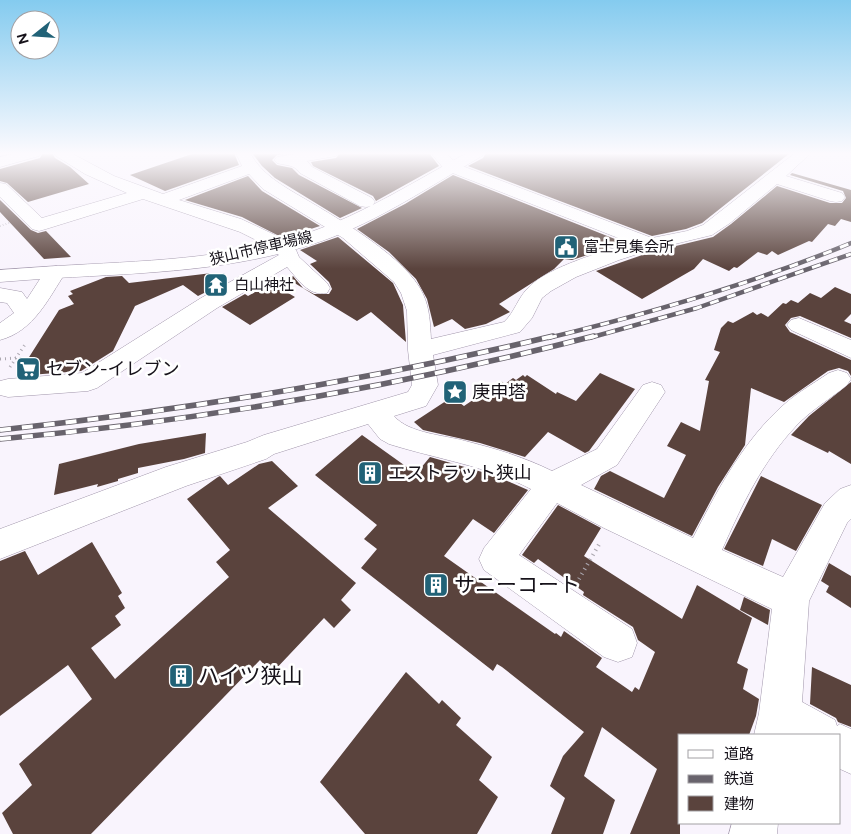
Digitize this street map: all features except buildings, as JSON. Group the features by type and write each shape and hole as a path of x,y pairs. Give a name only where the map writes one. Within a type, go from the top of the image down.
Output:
{"street":[{"path":"4,192 39,225 145,193 247,228 285,252 319,288"},
{"path":"163,200 181,192"},
{"path":"0,544 177,476 256,451 264,446 417,399 425,385 420,350 418,311 412,293 402,278 350,234 280,192"},
{"path":"347,192 366,202"},
{"name":"狭山市停車場線","path":"0,276 179,265 285,252 338,228 405,192"},
{"path":"516,192 651,244"},
{"path":"420,350 512,328 517,324 528,300 541,287 576,270 651,244 704,231 718,224 758,192"},
{"path":"784,192 818,208"},
{"path":"809,192 836,197"},
{"path":"8,388 88,382 285,252"},
{"path":"0,332 12,328 26,313 56,272"},
{"path":"0,295 14,297 26,313"},
{"path":"0,309 26,313"},
{"path":"799,325 851,350"},
{"path":"701,558 725,505 750,464 787,418 838,379"},
{"path":"618,643 496,559 553,485 607,457 652,392"},
{"path":"374,412 390,431 400,436 468,453 522,470 615,518 791,599"},
{"path":"816,734 778,724 791,599 836,513 851,499"}],"path":[{"path":"8,388 2,380 26,343"},
{"path":"0,359 17,358"},
{"path":"564,605 615,518"}],"railway":[{"path":"548,338 701,296 776,272 851,243"},
{"path":"589,338 697,308 851,254"},
{"path":"0,430 139,413 278,392 485,352 553,336"},
{"path":"0,439 150,422 299,400 447,371 594,336"}],"place":[{"name":"富士見集会所","path":"566,247"},
{"name":"白山神社","path":"216,285"},
{"name":"セブン-イレブン","path":"28,369"},
{"name":"庚申塔","path":"455,392"},
{"name":"エストラット狭山","path":"370,473"},
{"name":"サニーコート","path":"436,585"},
{"name":"ハイツ狭山","path":"181,676"}]}
